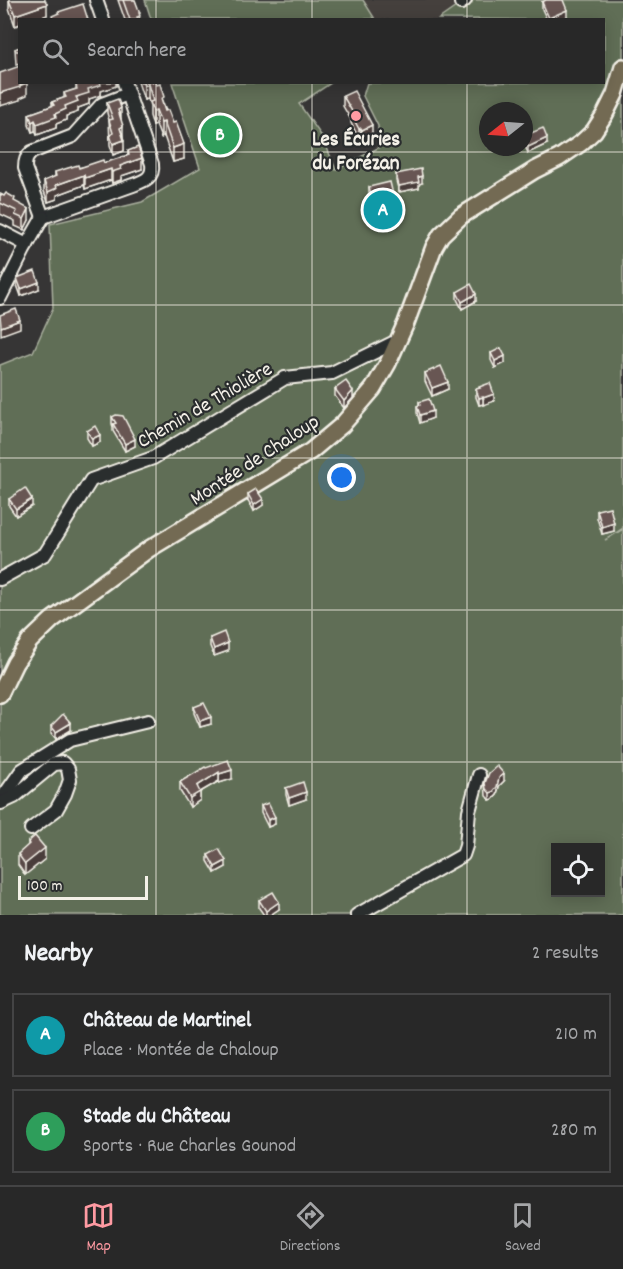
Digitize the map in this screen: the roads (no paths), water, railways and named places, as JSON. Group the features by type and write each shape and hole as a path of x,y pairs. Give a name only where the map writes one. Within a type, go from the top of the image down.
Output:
{"main road":[{"name":"Montée de Chaloup","path":"0,694 15,663 30,641 52,620 149,549 303,456 342,425 373,389 388,363 406,323 434,247 441,235 461,216 558,158 581,143 594,131 615,94 623,67"}],"street":[{"path":"96,0 102,18"},
{"path":"0,298 5,280 43,217 146,180 151,175 152,164 126,88 102,104 73,136 27,156 25,168 43,217"},
{"path":"0,231 27,245"},
{"name":"Chemin de Thiolière","path":"0,579 45,554 91,480 153,458 285,378 332,373 399,340"},
{"path":"0,802 22,770 70,740 148,721"},
{"path":"0,802 14,797 54,764 63,763 68,769 70,780 65,794 56,810 31,829"},
{"path":"357,915 463,855 469,811 479,775"}],"place":[{"name":"Les Écuries du Forézan","path":"356,116"},
{"name":"Stade du Château","path":"220,135"},
{"name":"Château de Martinel","path":"383,210"}]}
